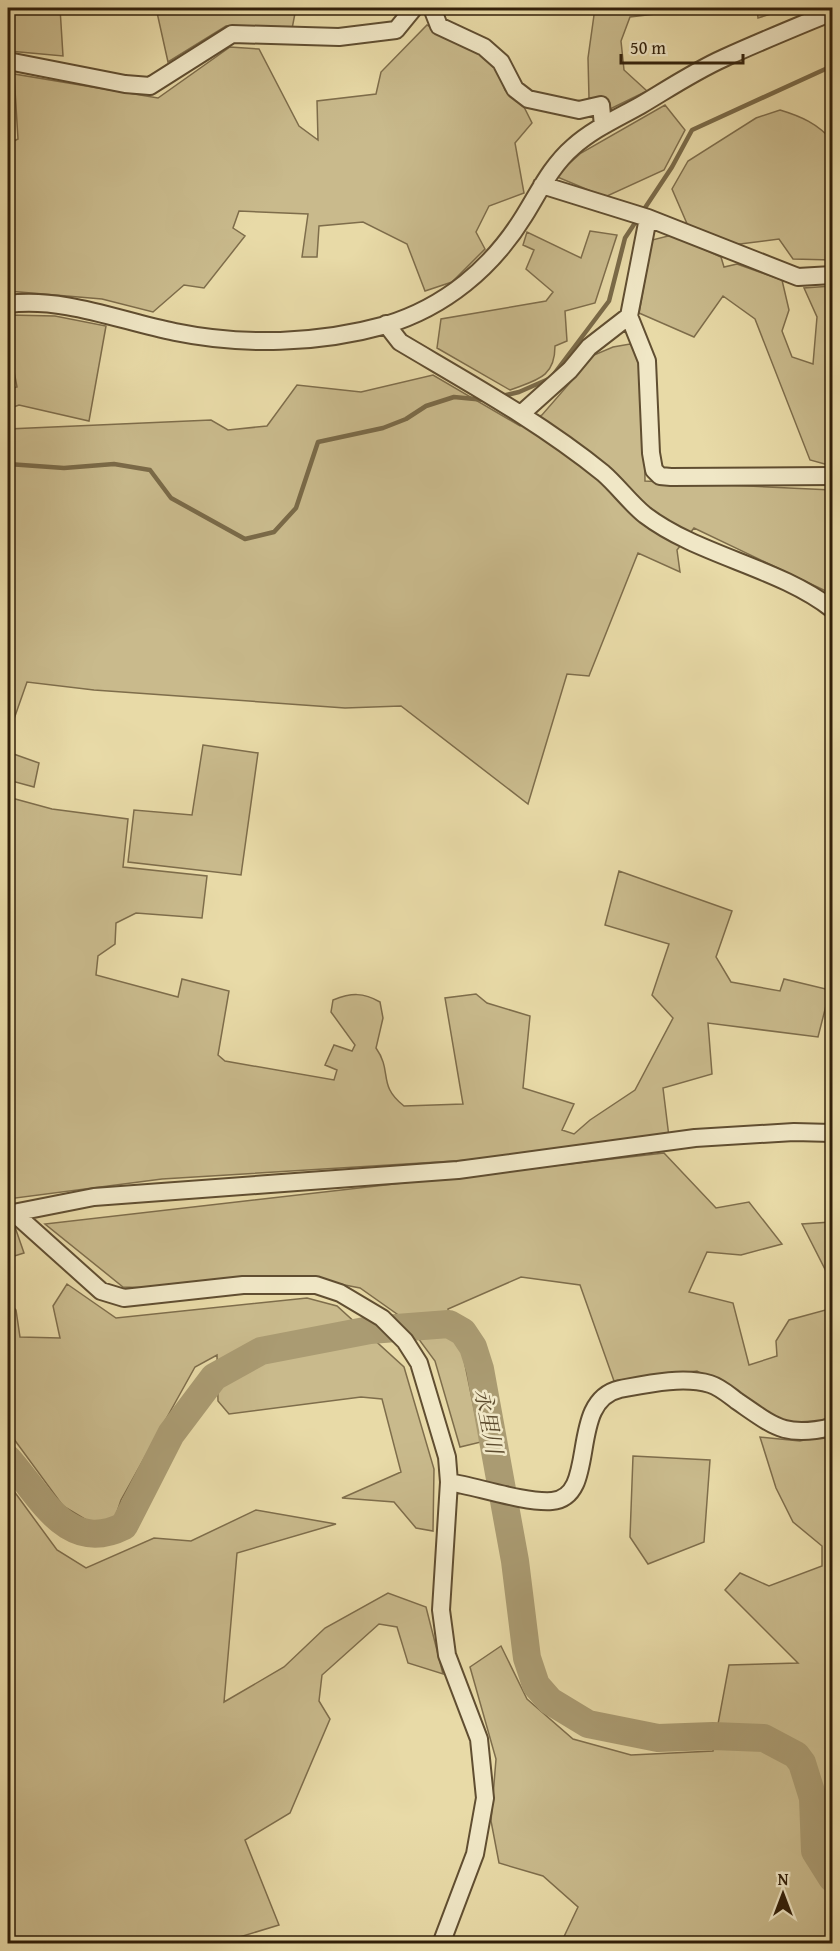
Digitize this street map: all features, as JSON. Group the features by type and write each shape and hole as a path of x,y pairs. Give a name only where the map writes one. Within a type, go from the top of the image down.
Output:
{"street":[{"path":"8,61 125,84 150,86 232,34 339,37 396,30 414,8"},
{"path":"432,8 440,26 484,47 501,62 515,89 528,99 579,110 601,105 603,126"},
{"path":"8,304 55,305 122,317 173,332 229,341 299,341 386,324 446,299 465,285 498,252 551,170 573,147 603,126 722,59 832,12"},
{"path":"542,185 641,216 798,277 832,275"},
{"path":"641,216 629,316 647,361 651,453 654,470 660,476 832,476"},
{"path":"521,414 570,370 589,347 629,316"},
{"path":"386,324 400,342 521,414 604,474 645,515 696,543 804,589 832,609"},
{"path":"11,1213 94,1197 458,1170 695,1138 794,1132 832,1133"},
{"path":"11,1213 101,1291 111,1296 124,1298 243,1285 316,1285 340,1293 382,1318 405,1341 419,1362 447,1457 449,1482 441,1610 447,1655 479,1739 485,1797 474,1854 449,1939"},
{"path":"449,1482 552,1501 571,1492 577,1482 590,1416 601,1400 617,1390 684,1380 711,1385 778,1429 809,1432 832,1428"}],"shaded area":[{"path":"8,8 60,8 63,56 9,51"},
{"path":"156,8 296,8 292,29 226,26 168,62"},
{"path":"595,8 657,8 655,14 630,17 621,41 624,70 647,91 608,110 607,99 589,98 588,58"},
{"path":"757,8 790,8 758,18"},
{"path":"427,25 473,48 496,65 505,90 521,101 532,123 515,143 524,193 489,206 476,232 485,249 452,282 425,291 407,244 363,222 319,226 317,257 302,257 308,214 239,211 233,228 245,236 204,288 184,285 153,312 102,299 8,291 8,144 18,139 14,74 158,98 230,47 259,49 299,126 318,140 317,101 376,94 381,72"},
{"path":"665,105 685,130 664,170 605,197 555,176 581,153"},
{"path":"780,110 809,121 832,141 832,260 793,259 779,239 732,245 688,226 672,189 688,161 756,118"},
{"path":"590,231 617,235 595,303 565,311 567,341 555,346 552,365 542,376 510,390 437,348 441,319 546,301 553,292 526,269 534,250 523,245 527,232 581,258"},
{"path":"672,235 721,257 724,267 737,264 782,280 789,310 782,331 792,357 813,364 817,317 804,288 832,286 832,466 810,460 755,319 723,296 694,337 639,313 652,240"},
{"path":"8,315 55,316 106,326 89,421 19,405 8,409 8,389 17,387 8,340"},
{"path":"630,344 643,358 645,481 832,490 832,594 694,528 677,550 680,572 638,553 589,676 567,674 528,804 401,706 345,708 94,690 27,682 8,736 8,429 211,420 228,430 267,426 297,385 361,392 433,375 520,426 542,415 594,355 613,347"},
{"path":"203,745 258,753 241,875 128,862 134,810 192,815"},
{"path":"8,752 39,763 34,787 8,780"},
{"path":"8,797 52,809 128,819 123,867 207,876 202,918 136,913 116,923 115,944 98,956 96,975 178,997 182,979 229,991 218,1055 225,1061 334,1080 337,1070 325,1065 334,1045 352,1051 355,1045 331,1012 333,1000 351,995 362,995 380,1002 383,1018 376,1048 384,1064 388,1085 396,1098 404,1106 463,1104 445,998 476,994 487,1003 530,1016 523,1088 574,1104 562,1130 574,1134 590,1120 635,1090 673,1018 652,995 669,944 605,925 619,871 732,911 716,957 731,982 780,991 784,979 830,990 818,1037 708,1023 712,1074 663,1088 669,1137 487,1159 162,1179 8,1199"},
{"path":"664,1153 716,1208 749,1202 782,1244 741,1255 707,1252 689,1292 733,1303 749,1365 777,1356 776,1341 789,1320 829,1309 832,1312 832,1416 815,1423 780,1423 697,1371 614,1381 580,1285 521,1277 448,1309 449,1332 461,1345 481,1442 460,1447 435,1361 404,1319 360,1288 304,1277 151,1288 123,1287 45,1224"},
{"path":"832,1219 832,1236 828,1244 832,1257 832,1283 802,1224 831,1222"},
{"path":"15,1227 24,1253 8,1258 8,1228"},
{"path":"67,1284 116,1318 307,1298 337,1306 404,1367 434,1469 433,1531 416,1528 394,1502 342,1498 401,1472 382,1399 361,1397 229,1414 218,1401 217,1355 195,1367 121,1500 114,1521 93,1524 63,1506 8,1431 8,1301 16,1310 20,1337 60,1338 53,1306"},
{"path":"832,1433 832,1943 561,1943 578,1907 543,1876 499,1863 491,1821 496,1759 470,1667 501,1646 527,1699 573,1739 631,1755 713,1751 729,1665 798,1663 725,1590 740,1573 769,1586 822,1566 822,1546 793,1522 776,1488 760,1437 800,1441"},
{"path":"633,1456 710,1460 704,1542 648,1564 630,1537"},
{"path":"8,1483 57,1550 86,1568 154,1538 191,1541 256,1510 336,1524 237,1553 224,1702 284,1667 325,1628 388,1593 426,1607 443,1674 408,1663 397,1627 379,1624 322,1675 319,1701 330,1719 290,1813 245,1840 279,1925 220,1943 8,1943"}],"waterway":[{"path":"502,396 519,392 551,378 609,301 625,238 672,167 692,130 832,66"},
{"path":"8,464 64,468 114,464 150,470 171,498 245,539 274,532 296,508 318,442 383,428 406,419 426,406 454,397 485,400"},
{"name":"永里川","path":"8,1459 57,1517 71,1527 86,1533 104,1533 124,1526 171,1434 214,1377 261,1351 370,1330 449,1324 463,1332 473,1347 480,1369 515,1561 527,1658 536,1685 550,1701 588,1724 658,1738 713,1736 764,1738 796,1755 802,1763 813,1798 815,1851 832,1878"}]}
